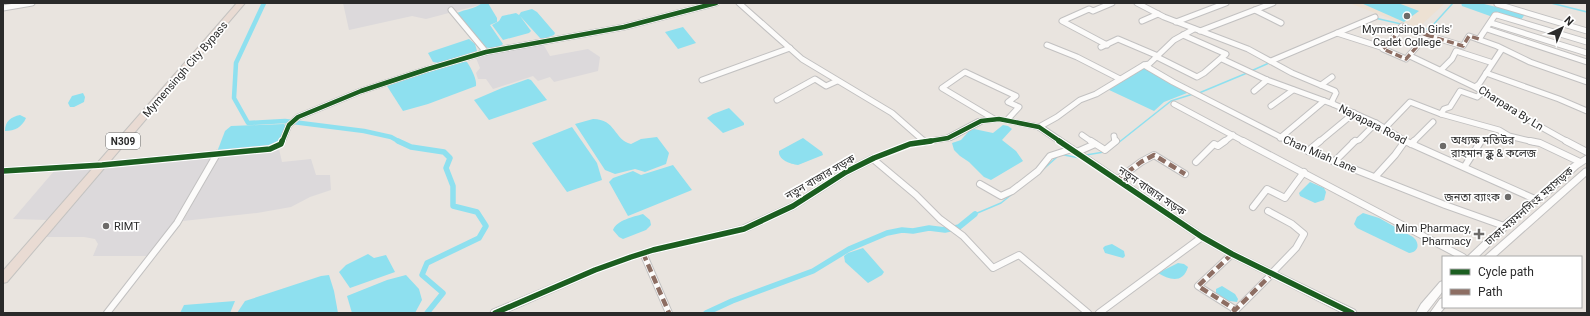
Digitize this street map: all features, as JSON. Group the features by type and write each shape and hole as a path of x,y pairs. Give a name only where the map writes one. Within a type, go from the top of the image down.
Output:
{"highway":[{"name":"Mymensingh City Bypass","path":"3,279 241,3"}],"street":[{"path":"3,8 32,3"},
{"path":"3,171 102,165 275,148 282,141 289,125 295,119 317,108 361,91 486,52 624,27 716,3"},
{"path":"739,3 802,59 892,113 925,142"},
{"path":"1107,45 1062,21 1089,9 1093,11 1112,3"},
{"name":"Nayapara Road","path":"1137,3 1176,22 1248,49 1336,92 1332,101 1333,104 1376,124 1404,141 1464,166 1537,200"},
{"path":"1176,22 1226,3"},
{"path":"1200,31 1273,3"},
{"path":"1497,4 1587,31"},
{"path":"451,10 486,52"},
{"path":"1255,10 1280,23"},
{"path":"1142,21 1158,14"},
{"path":"1523,22 1528,14"},
{"path":"1479,39 1495,15 1497,15 1587,42"},
{"path":"1271,61 1375,17"},
{"path":"1491,23 1587,53"},
{"path":"1384,48 1402,26 1462,46 1469,36 1502,48 1530,62 1587,82"},
{"path":"1039,127 1057,117 1080,100 1096,94 1144,65 1149,64 1174,40 1194,29"},
{"path":"1487,29 1587,62"},
{"path":"1337,33 1384,48 1383,49 1406,59 1427,35"},
{"path":"1101,47 1118,39 1197,77 1222,59 1226,54 1183,35"},
{"path":"1047,45 1077,57 1120,79"},
{"path":"702,80 790,48"},
{"name":"Charpara By Ln","path":"1502,48 1479,84 1475,87 1587,152"},
{"path":"1441,70 1452,59 1456,51 1490,62"},
{"path":"1410,56 1475,87"},
{"path":"1222,59 1267,80 1333,104"},
{"name":"Chan Miah Lane","path":"1144,65 1173,82 1308,151 1445,205 1504,226"},
{"path":"994,119 942,88 965,72 1016,96 1008,102 1019,107 1007,120"},
{"path":"1486,72 1587,111"},
{"path":"1320,85 1332,77"},
{"path":"777,100 815,79 826,86 837,81"},
{"path":"1254,91 1267,80"},
{"path":"1271,106 1293,90"},
{"path":"1441,114 1444,109 1450,106 1460,91 1477,97 1483,92"},
{"path":"1280,138 1324,101"},
{"name":"Charpara By Ln","path":"1384,129 1401,114 1410,102 1441,114 1499,130 1509,136 1540,143 1584,160"},
{"path":"1174,104 1461,256"},
{"path":"1308,151 1354,113"},
{"name":"নতুন বাজার সড়ক","path":"495,313 595,270 643,254 744,229 793,206 846,172 873,159 910,144 948,138 981,121 994,119 1007,120 1039,127 1202,237 1232,254 1352,313"},
{"path":"1411,144 1433,122"},
{"path":"1334,162 1354,141 1359,140 1376,124"},
{"path":"1082,135 1105,150 1116,141 1114,136"},
{"path":"1196,162 1214,144 1218,146 1233,135"},
{"path":"1375,177 1395,155 1404,141"},
{"path":"1464,166 1481,141"},
{"path":"980,184 1001,196 1012,191 1038,171 1050,156 1095,144"},
{"path":"107,313 177,223 217,154"},
{"path":"1117,180 1141,162 1154,155 1185,174"},
{"path":"873,159 916,195 940,219 963,236 993,268 1018,255 1088,313"},
{"name":"ঢাকা-ময়মনসিংহ মহাসড়ক","path":"1473,256 1504,226 1584,160"},
{"name":"ঢাকা-ময়মনসিংহ মহাসড়ক","path":"1491,256 1587,171"},
{"path":"1253,207 1267,189 1285,198 1304,172"},
{"path":"1232,254 1198,286 1234,312 1281,265 1304,237 1304,234 1292,224 1268,211"},
{"path":"1099,313 1202,237"},
{"path":"643,254 669,313"},
{"path":"1421,313 1424,307 1442,287"},
{"path":"1434,313 1442,303"}],"shaded area":[{"path":"343,3 487,3 426,19 412,16 349,30"},
{"name":"Mymensingh Girls' Cadet College","path":"1349,3 1445,3 1417,29"},
{"path":"542,42 550,56 588,49 600,57 598,71 554,82 550,77 538,81 533,76 493,89 486,79 478,79 476,73 480,68 476,58 512,48"},
{"path":"279,149 282,162 311,159 316,175 330,175 331,190 310,197 291,207 257,213 183,221 217,158"},
{"path":"212,157 178,219 151,256 93,256 98,244 95,239 84,237 45,237 103,166"},
{"path":"94,168 48,220 13,219 55,170"}],"water":[{"path":"482,3 488,3 497,18 497,22 490,25 503,44 500,47 486,47 457,15 457,13 473,8"},
{"path":"1361,3 1398,3 1419,11 1404,22"},
{"path":"1461,3 1480,3 1525,14 1521,20 1490,16 1462,6"},
{"path":"532,9 537,12 555,33 554,35 546,38 540,38 520,16 531,31 529,33 503,40 492,25 499,21 502,16 516,13 519,15 521,12"},
{"path":"683,27 696,43 678,49 665,32"},
{"path":"469,39 475,44 477,51 439,63 433,62 428,53 433,51"},
{"path":"461,61 469,64 475,77 476,86 428,104 403,111 387,86"},
{"path":"1144,67 1187,93 1164,102 1154,111 1107,89"},
{"path":"528,79 531,80 547,100 489,120 474,100 502,88"},
{"path":"83,93 85,97 84,102 74,107 70,107 68,103 72,96"},
{"path":"729,108 744,123 744,125 723,133 707,118"},
{"path":"20,115 26,118 22,124 15,129 5,131 7,122"},
{"path":"593,119 606,122 625,142 631,144 641,139 657,137 669,153 666,164 645,172 635,169 615,174 605,170 575,124"},
{"path":"284,124 287,127 281,141 275,146 217,152 225,131 231,126"},
{"path":"1003,125 1012,129 1002,140 1016,151 1023,161 991,180 984,177 969,162 960,156 954,150 952,143 961,140 969,131 974,129 993,133"},
{"path":"572,127 597,163 602,180 567,192 532,143"},
{"path":"803,138 822,152 823,155 798,165 788,163 780,157 779,151"},
{"path":"673,165 692,190 628,216 609,182 613,178 633,171 641,175"},
{"path":"1310,182 1324,188 1326,192 1324,200 1315,203 1300,196 1299,193"},
{"path":"1363,213 1379,218 1413,237 1417,242 1417,249 1409,253 1357,228 1354,224 1357,217"},
{"path":"643,214 650,220 651,225 646,230 623,239 613,230 622,221"},
{"path":"1112,244 1124,251 1125,256 1123,258 1105,253 1103,248"},
{"path":"863,248 884,272 882,275 868,283 845,262 844,256 848,253"},
{"path":"368,254 374,258 386,255 395,272 350,288 339,272 346,265"},
{"path":"1178,263 1184,264 1188,267 1183,276 1179,278 1171,279 1158,273"},
{"path":"329,275 338,313 237,313 245,301 321,276"},
{"path":"406,275 419,289 422,300 415,313 352,313 347,296 387,280"},
{"path":"1222,286 1235,294 1238,299 1237,302 1223,300 1216,294 1216,289"},
{"path":"235,301 230,313 180,313 184,305"}],"waterway":[{"path":"264,3 236,63 234,98 248,123 285,121 364,131 391,137 399,142"},
{"path":"1416,29 1425,30 1433,25 1453,3"},
{"path":"1551,3 1587,12"},
{"path":"1375,18 1401,24"},
{"path":"1251,71 1269,63"},
{"path":"1199,93 1247,73"},
{"path":"1108,151 1171,101 1193,94"},
{"path":"399,142 411,147 444,152 450,158 446,168 453,186 453,206 477,212 486,226 479,238 427,263 422,275 443,293 427,313"},
{"path":"1086,155 1104,152"},
{"path":"1064,155 1080,158"},
{"path":"1038,174 1057,157"},
{"path":"975,214 1001,203 1011,195"},
{"path":"706,313 732,301 813,271 849,249 887,233 902,230 913,231 929,228 945,230 959,227 975,214"}],"marked path":[{"path":"1427,35 1402,26 1392,40 1383,49 1406,59 1427,35 1463,46 1469,36 1479,39"},
{"path":"1117,180 1141,162 1154,155 1185,174"},
{"path":"643,253 669,313"},
{"path":"1232,254 1198,286 1236,310"},
{"path":"1233,312 1273,273"}],"cycle path":[{"path":"3,171 102,165 270,149 281,144 289,125 298,117 361,91 428,69 486,52 624,27 716,3"},
{"path":"495,313 595,270 631,257 653,250 744,229 793,206 846,172 874,158 910,144 948,138 981,121 999,119 1039,127 1202,237 1232,254 1352,313"}],"place":[{"name":"Mymensingh Girls' Cadet College","path":"1407,16"},
{"name":"অধ্যক্ষ মতিউর রাহমান স্কুল & কলেজ","path":"1443,146"},
{"name":"জনতা ব্যাংক","path":"1508,197"},
{"name":"RIMT","path":"106,226"},
{"name":"Mim Pharmacy, Pharmacy","path":"1479,234"}]}
